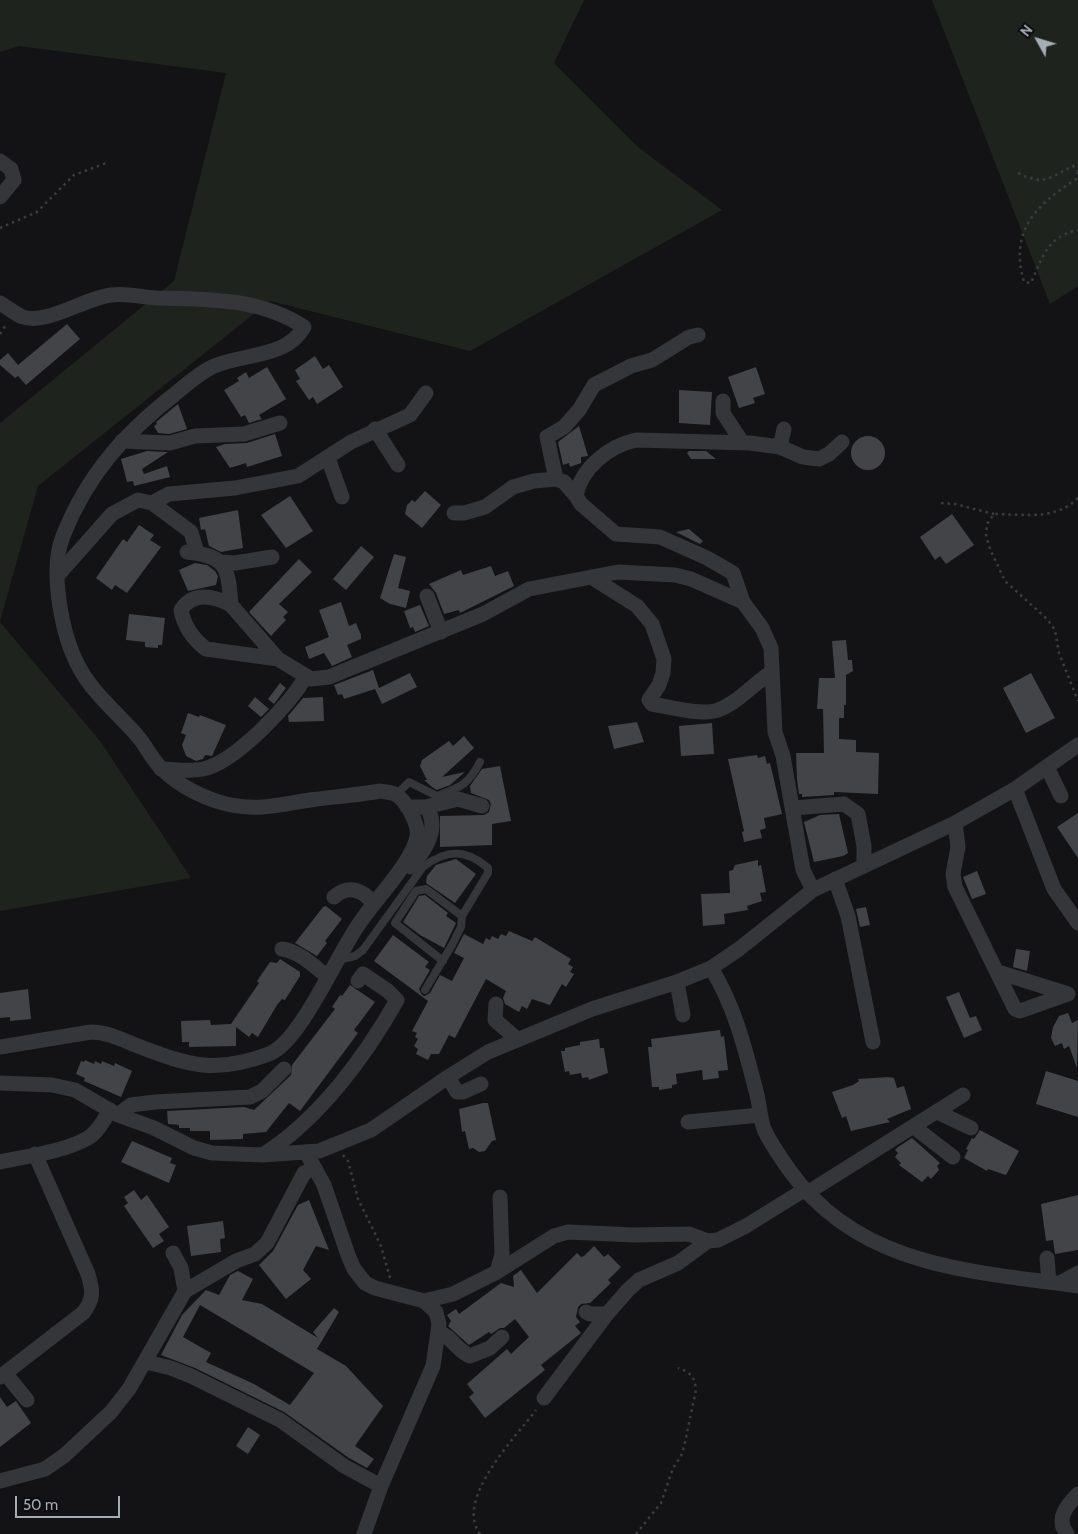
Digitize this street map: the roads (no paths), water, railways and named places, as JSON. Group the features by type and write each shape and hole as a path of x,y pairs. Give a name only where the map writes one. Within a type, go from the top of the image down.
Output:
{"street":[{"path":"0,161 11,169 14,180 0,198"},
{"path":"0,302 22,316 35,319 65,310 94,297 132,293 154,298 203,298 259,307 292,319 304,327 298,338 283,347 215,366 199,374 122,441 104,460 62,537 56,565 60,604 69,640 80,670 108,705 140,740 161,769 201,795 232,805 264,808 380,791 396,795 407,807 418,835 413,849 360,921 336,960 314,1002 284,1043 272,1052 238,1064 220,1066 184,1063 102,1032 82,1033 0,1047"},
{"path":"556,480 547,437 564,427 579,410 594,385 631,366 652,360 689,337 698,335"},
{"path":"152,503 169,494 235,488 298,476 375,429 410,415 426,393"},
{"path":"723,401 724,413 742,442"},
{"path":"122,441 170,443 195,436 244,434 280,423"},
{"path":"375,429 398,465"},
{"path":"780,447 784,429"},
{"path":"576,496 583,478 608,450 619,444 636,440 742,442 780,447 803,457 819,459 830,454 842,442"},
{"path":"328,458 342,497"},
{"path":"454,513 464,513 485,507 513,486 534,481 556,480 564,482 581,504 616,534 660,537 733,573 742,602 762,628 771,648 775,732 784,756 803,870 813,890"},
{"path":"57,576 112,514 138,500 152,503 192,532 191,552 208,554 220,562 228,575 231,605"},
{"path":"220,562 235,563 272,557"},
{"path":"278,659 206,649 197,642 183,619 181,610 185,604 202,596 212,596 231,605 278,659 311,679 329,677 441,632 483,614 529,589 618,572 675,575 708,586 742,602"},
{"path":"591,577 637,606 652,624 664,659 659,685 650,694 649,700 652,704 704,712 718,710 772,672"},
{"path":"427,596 441,632"},
{"path":"161,769 204,769 221,762 274,718 298,690 306,676"},
{"path":"0,1083 52,1085 75,1090 114,1112 154,1128 194,1148 212,1153 307,1154 336,1145 371,1130 448,1076 488,1052 592,1009 677,982 711,968 813,890 955,823 1015,789 1078,745"},
{"path":"1047,767 1061,796"},
{"path":"1015,789 1054,889 1078,922"},
{"path":"407,807 426,807 458,799 482,806"},
{"path":"793,808 844,804 858,814 864,846 864,866"},
{"path":"360,921 370,921 424,851 431,834 431,814 426,807"},
{"path":"955,823 958,847 952,874 955,887 998,972"},
{"path":"835,879 848,916 873,1042"},
{"path":"334,898 340,892 355,889 369,897 374,904"},
{"path":"282,949 288,950 302,958 328,977"},
{"path":"711,968 725,990 757,1097 765,1131 805,1191 832,1217 850,1230 891,1250 956,1267 1078,1286"},
{"path":"263,1155 291,1135 330,1096 392,1009 396,1000 388,992 362,974 358,981"},
{"path":"677,982 683,1015"},
{"path":"496,1004 495,1020 518,1040"},
{"path":"0,1162 35,1154 88,1137 114,1112 131,1105 250,1097 262,1090 284,1069"},
{"path":"448,1076 457,1092 463,1092 481,1084"},
{"path":"544,1398 607,1314 639,1280 678,1263 708,1242 718,1240 746,1226 914,1127 963,1095"},
{"path":"937,1112 971,1128"},
{"path":"688,1122 760,1115"},
{"path":"914,1127 953,1157"},
{"path":"27,1400 2,1375 83,1313 91,1302 93,1291 88,1274 35,1154"},
{"path":"307,1154 315,1168 354,1269 365,1283 424,1301 436,1312 438,1332 433,1366 381,1486 364,1534"},
{"path":"0,1481 45,1469 65,1455 111,1412 129,1389 146,1362 186,1291 236,1261 255,1254 267,1243 304,1174 315,1168"},
{"path":"497,1272 502,1254 500,1197"},
{"path":"424,1301 453,1294 497,1272 546,1240 568,1232 634,1235 689,1234 708,1242"},
{"path":"174,1253 181,1268 186,1291"},
{"path":"1047,1258 1055,1283"},
{"path":"1055,1283 1078,1273"},
{"path":"586,1312 590,1314 607,1314"},
{"path":"438,1332 449,1337 460,1352 470,1356 490,1348 502,1337"},
{"path":"146,1362 171,1368 191,1376 280,1420 344,1466 381,1486"},
{"path":"1067,1534 1063,1529 1062,1519 1065,1509 1078,1494"}],"lane":[{"path":"396,795 409,782 437,796 451,791 466,785 480,762"},
{"path":"336,960 355,956 363,950 423,867 443,854 454,853 478,859 488,868 488,873 462,916 461,927 425,990"},
{"path":"443,961 395,923 416,891 426,889 462,916"}]}
